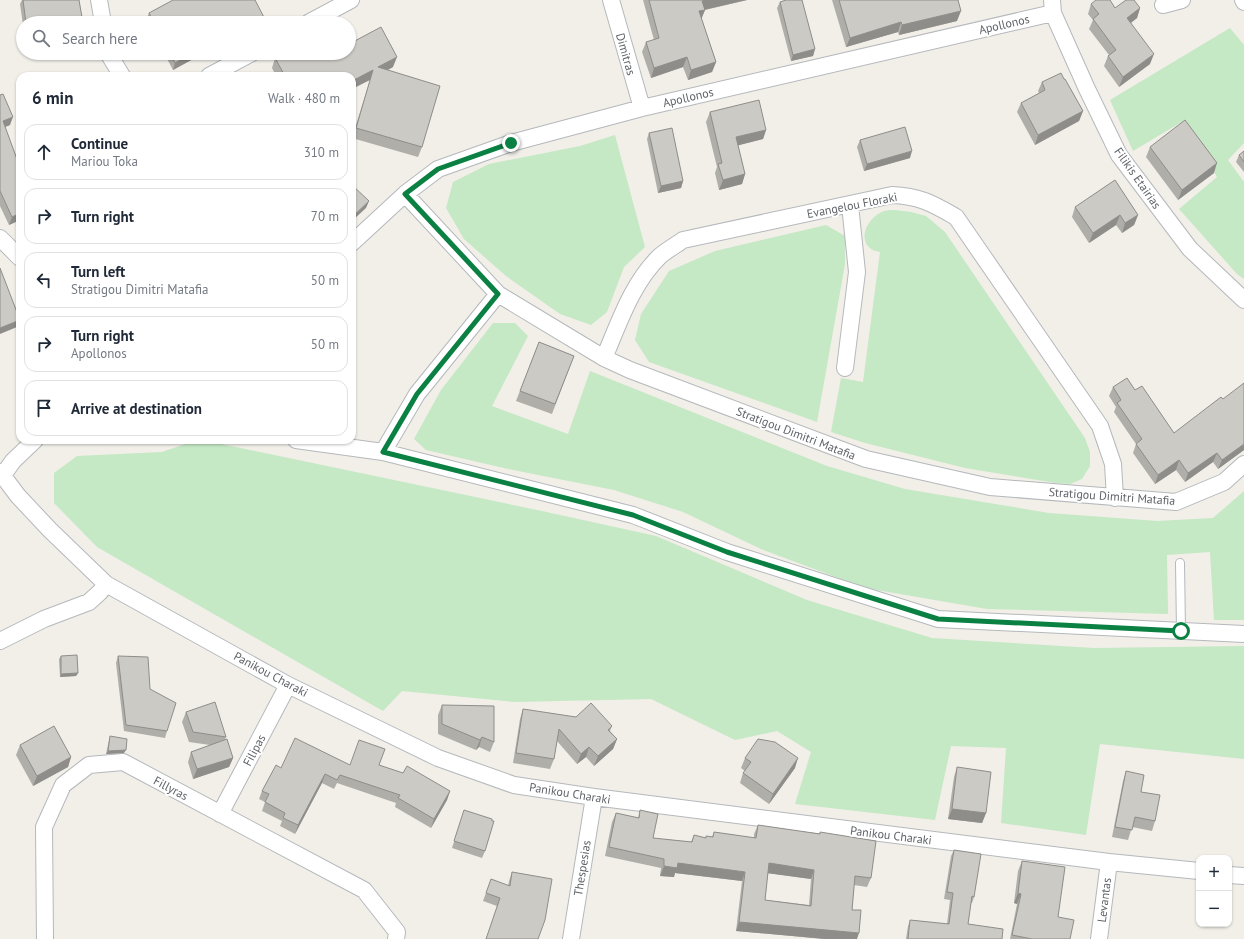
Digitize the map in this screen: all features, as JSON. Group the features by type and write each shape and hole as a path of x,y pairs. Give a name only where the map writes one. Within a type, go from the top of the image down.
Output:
{"street":[{"path":"99,0 101,16"},
{"path":"321,16 351,0"},
{"name":"Dimitras","path":"611,0 642,108"},
{"path":"1163,6 1182,0"},
{"name":"Apollonos","path":"356,239 405,194 438,169 511,143 642,108 1053,6"},
{"name":"Filikis Etairias","path":"1053,6 1087,89 1119,155 1190,249 1244,300"},
{"path":"112,60 120,72"},
{"path":"216,72 239,60"},
{"name":"Stratigou Dimitri Matafia","path":"405,194 498,294 604,358 630,370 866,459 990,487 1176,502 1224,482 1244,464"},
{"name":"Evangelou Floraki","path":"604,358 638,284 660,256 683,240 892,195 907,196 929,201 956,217 1100,426 1113,464 1115,498"},
{"path":"845,368 857,272 850,205"},
{"path":"0,238 16,254"},
{"path":"383,452 417,394 498,294"},
{"path":"2,473 31,444"},
{"path":"325,444 383,452 633,515 727,552 938,619 1244,634"},
{"name":"Panikou Charaki","path":"2,473 18,496 45,525 106,584 288,685 438,758 514,785 594,797 1109,862 1196,871"},
{"path":"0,641 44,619 89,602 106,584"},
{"name":"Filipas","path":"220,814 288,685"},
{"name":"Fillyras","path":"45,939 44,827 63,785 89,765 124,762 364,890 397,932 396,939"},
{"name":"Thespesias","path":"571,939 594,797"},
{"name":"Levantas","path":"1100,939 1109,862"},
{"path":"1232,874 1244,876"}],"lane":[{"path":"1180,563 1181,631"}],"green space":[{"path":"1230,28 1244,45 1244,143 1228,160 1244,182 1244,279 1237,274 1179,209 1217,177 1185,120 1133,151 1110,100"},
{"path":"615,135 645,247 624,267 607,312 591,325 560,314 506,276 464,239 446,208 453,182 489,164 580,146"},
{"path":"895,210 926,216 945,232 1085,438 1090,452 1090,466 1082,479 1070,484 1056,483 965,468 865,443 831,432 841,378 863,382 880,252 872,250 867,245 865,240 866,228 869,222 880,213"},
{"path":"826,225 845,236 845,264 817,422 649,362 635,340 641,314 669,271 715,251"},
{"path":"493,323 515,323 528,336 492,406 568,434 590,371 827,466 905,489 1049,513 1157,521 1213,518 1244,491 1244,620 1214,620 1210,552 1167,555 1168,614 987,609 865,588 761,549 683,512 614,490 508,469 426,450 414,439 441,390"},
{"path":"185,444 221,444 656,536 807,600 932,638 1094,648 1244,646 1244,759 1100,744 1086,835 1001,823 1006,748 951,746 935,820 795,804 811,752 777,731 735,740 651,699 514,702 402,691 383,711 97,547 54,503 54,473 77,456 162,452"}],"building":[{"path":"23,0 79,0 82,16 25,16"},
{"path":"173,0 255,0 263,16 150,16 149,13"},
{"path":"649,0 706,0 702,1 705,10 699,11 716,62 691,70 687,57 654,68 646,42 659,38"},
{"path":"786,0 802,0 815,49 793,55 780,2"},
{"path":"839,0 958,0 961,11 902,25 901,22 850,38"},
{"path":"1096,0 1110,0 1115,8 1126,0 1134,0 1140,8 1127,18 1154,54 1123,77 1108,56 1116,50 1093,19 1099,14 1091,4"},
{"path":"381,27 397,57 378,67 440,86 422,147 356,128 373,70 356,79 356,72 283,72 276,60 356,60 356,40"},
{"path":"174,60 181,60 175,63"},
{"path":"1061,73 1083,111 1038,135 1021,103 1045,90 1042,82"},
{"path":"3,94 13,117 3,121 16,157 16,215 12,217 0,191 0,95"},
{"path":"759,100 766,130 736,137 745,174 723,180 718,164 722,163 710,112"},
{"path":"1185,120 1217,163 1182,190 1150,147"},
{"path":"905,127 912,151 867,164 860,140"},
{"path":"672,128 683,181 661,186 649,133"},
{"path":"1244,151 1244,162 1239,155"},
{"path":"1115,180 1138,215 1125,223 1120,215 1093,233 1075,207"},
{"path":"356,189 369,201 356,213"},
{"path":"0,268 16,310 16,322 0,328"},
{"path":"539,342 574,356 555,404 520,391"},
{"path":"1127,378 1135,390 1142,386 1174,433 1221,397 1223,399 1244,383 1244,444 1222,460 1217,453 1188,473 1179,460 1158,475 1136,444 1142,439 1117,403 1121,400 1113,387"},
{"path":"77,655 78,673 61,674 61,656"},
{"path":"118,656 148,657 150,689 176,703 167,731 126,725"},
{"path":"215,702 226,737 193,732 186,712"},
{"path":"591,703 612,726 608,730 617,739 598,756 589,747 581,754 559,729 554,759 516,753 523,709 576,717"},
{"path":"442,705 494,706 494,742 482,737 480,740 442,724"},
{"path":"54,726 71,757 37,776 20,745"},
{"path":"110,736 127,739 126,750 108,751"},
{"path":"295,738 350,765 359,740 385,749 379,765 403,773 407,766 450,791 434,819 398,798 400,795 340,775 337,780 325,774 298,825 283,818 285,813 265,802 269,794 262,791 276,765 281,768"},
{"path":"227,739 233,758 197,769 191,752"},
{"path":"758,739 775,742 798,758 773,794 743,773 751,762 745,758"},
{"path":"957,767 991,772 986,813 952,809"},
{"path":"1126,771 1144,775 1141,792 1160,795 1155,821 1135,817 1132,830 1115,827"},
{"path":"464,810 494,821 485,851 454,841"},
{"path":"640,810 658,814 653,838 692,842 694,835 706,838 706,836 713,837 714,832 756,838 758,825 820,834 820,832 876,841 871,878 855,876 852,910 861,910 859,933 739,922 745,872 678,863 677,868 664,866 664,859 609,847 616,813 639,818","holes":["769,863 814,870 811,906 765,900"]},
{"path":"954,850 981,854 968,924 1003,929 1002,939 908,939 910,920 949,924 953,893 947,892"},
{"path":"1022,861 1065,867 1058,917 1074,920 1070,939 1032,939 1012,935 1021,894 1018,893"},
{"path":"512,872 552,879 545,920 538,939 486,939 500,898 486,893 491,879 510,886"}],"route":[{"path":"511,143 438,169 405,194 498,294 417,394 383,452 633,515 727,552 938,619 1181,631"}]}
